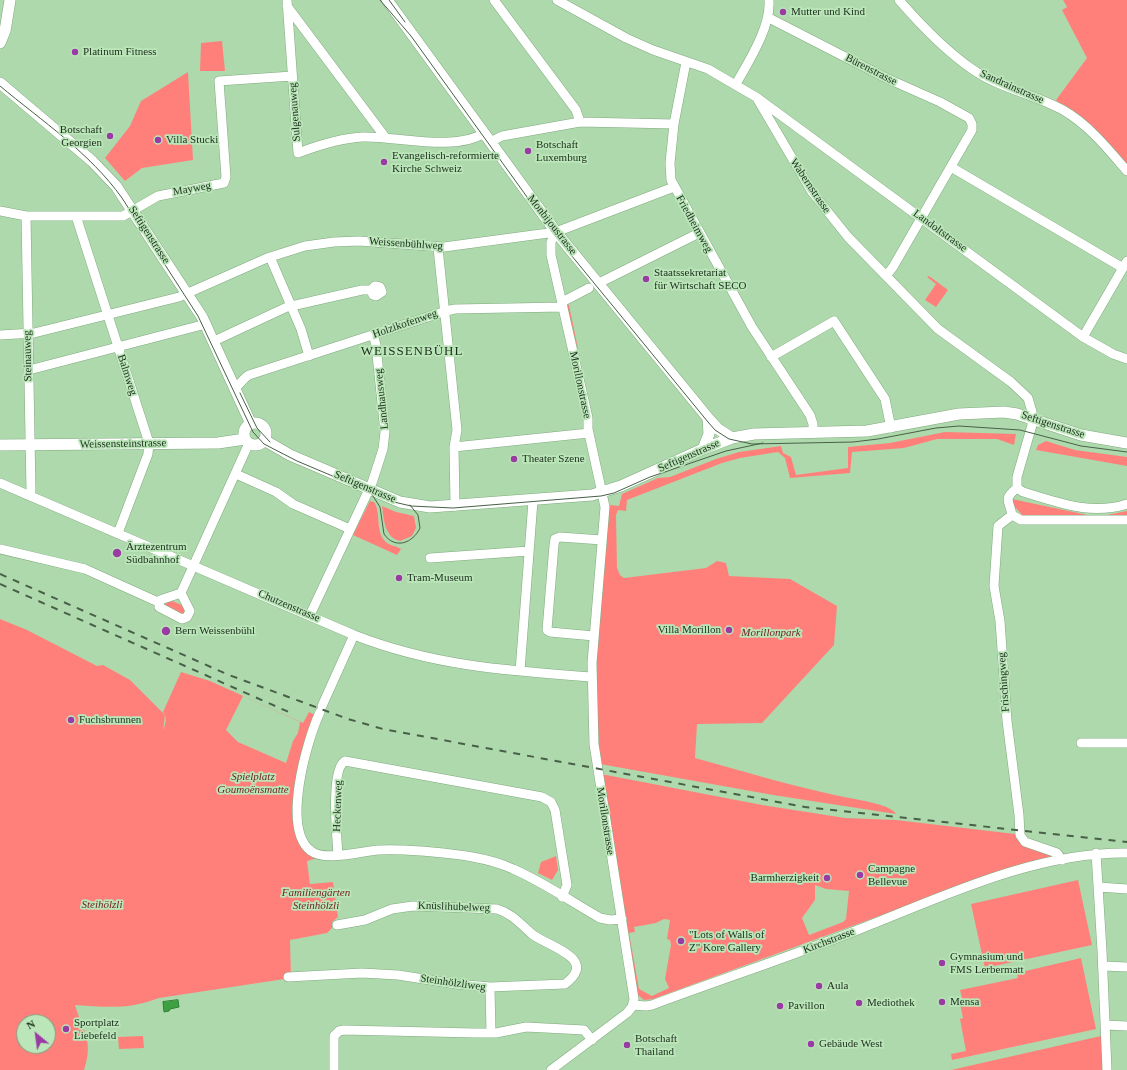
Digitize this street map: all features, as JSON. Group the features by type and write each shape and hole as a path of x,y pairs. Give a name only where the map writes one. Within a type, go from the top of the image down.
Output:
{"main road":[{"path":"0,43 5,31 10,0"},
{"name":"Monbijoustrasse","path":"387,0 594,286 708,418 718,429 732,438"},
{"name":"Seftigenstrasse","path":"0,83 99,167 116,186 206,324 251,424"},
{"name":"Seftigenstrasse","path":"264,440 290,455 408,504 430,507 533,501 603,493 659,470 703,449 732,438 754,434 847,433 891,428 959,414 1007,412 1032,418 1087,436 1127,443"},
{"path":"703,449 709,434 708,418"},
{"path":"257,423 263,428 265,433 264,440 258,444 247,441 244,430 251,424 257,423"},
{"name":"Weissensteinstrasse","path":"0,445 218,443 247,441"}],"street":[{"path":"494,0 576,110 580,122"},
{"name":"Wabernstrasse","path":"557,0 626,38 705,68 736,84 756,97 812,192 848,237 938,329 1024,394 1029,401 1032,418"},
{"path":"736,84 769,18 769,0"},
{"name":"Sandrainstrasse","path":"899,0 919,22 968,66 998,82 1063,110 1092,133 1127,171"},
{"name":"Sulgenauweg","path":"287,3 298,153 338,140 362,137 385,137 443,142 502,136 580,122 674,124"},
{"path":"287,3 385,137"},
{"name":"Bürenstrasse","path":"769,18 886,78 940,102 969,118 972,124 972,130 951,167"},
{"name":"Friedheimweg","path":"686,62 674,124 670,173 674,187 744,315 811,416 813,433"},
{"name":"Mayweg","path":"133,211 163,194 222,184 225,181 219,81 292,76"},
{"name":"Landoltstrasse","path":"756,97 1083,337 1113,354 1127,359"},
{"path":"886,276 893,267 951,167 1039,219 1125,265 1083,337"},
{"name":"Weissenbühlweg","path":"0,335 28,334 187,294 270,257 305,246 345,241 372,241 438,248 556,232 674,187"},
{"path":"0,211 26,216 121,216 133,211"},
{"name":"Steinauweg","path":"26,216 31,491 29,495"},
{"name":"Balmweg","path":"76,216 148,444 148,454 118,533"},
{"name":"Morillonstrasse","path":"556,232 552,239 550,252 588,418 589,434 605,507 594,636 592,677 593,729 596,764 634,997 633,1005"},
{"name":"Holzikofenweg","path":"235,388 240,385 244,378 249,375 446,311 455,309 562,305 594,286 699,233"},
{"path":"438,248 446,311 457,430 454,447 455,506"},
{"path":"270,257 301,330 309,356"},
{"path":"214,341 263,316 291,306 362,290 371,290"},
{"path":"771,356 834,321 885,398 891,428"},
{"path":"29,370 206,324"},
{"name":"Landhausweg","path":"310,615 369,488 383,449 385,435 374,334"},
{"path":"1032,418 1031,430 1017,477 1017,488 1008,498 1012,515 1021,520 1127,520"},
{"path":"454,447 589,434"},
{"path":"0,549 85,569 158,602 181,593 236,474 247,441"},
{"path":"236,474 276,492 293,504 350,529"},
{"name":"Chutzenstrasse","path":"0,483 354,634 399,651 429,659 476,667 592,677"},
{"path":"1017,488 1023,492 1088,509 1103,510 1127,504"},
{"path":"520,671 533,501"},
{"name":"Frischingweg","path":"1012,515 998,526 994,586 1000,621 1007,721 1020,815 1020,835 1025,842 1057,852 1062,860"},
{"path":"594,636 548,631 552,560 554,541 559,537 602,540"},
{"path":"430,558 529,551"},
{"path":"158,602 158,607 161,610 184,618 190,613 181,593"},
{"path":"354,634 309,739 302,768 298,805 299,827 304,844 310,850 323,856 396,850 454,854 488,861 513,869 606,920 622,919"},
{"path":"1081,744 1127,743"},
{"name":"Heckenweg","path":"338,854 336,796 340,766 344,762 542,797 551,802 555,810 567,885 562,897"},
{"path":"1096,853 1099,887 1107,1070"},
{"name":"Kirchstrasse","path":"633,1005 652,1005 750,971 983,882 1026,868 1096,853 1127,853"},
{"path":"1099,887 1127,889"},
{"name":"Knüslihubelweg","path":"337,925 364,920 392,909 413,906 497,909 510,914 540,940 567,952 574,961 575,969 573,976 565,984 490,986"},
{"path":"1103,966 1127,967"},
{"name":"Steinhölzliweg","path":"288,977 343,972 369,973 398,975 456,984 490,986 491,1033"},
{"path":"551,1070 625,1015 633,1005"},
{"path":"1105,1025 1127,1026"},
{"path":"334,1070 334,1036 339,1031 344,1030 491,1033 519,1027 566,1028 584,1030 592,1040"}],"green space":[{"path":"1063,0 1127,0 1127,165 1056,100 1087,58 1062,10 1067,7"},
{"path":"222,41 225,71 200,71 201,43"},
{"path":"188,72 193,160 142,168 125,181 105,158 130,126 141,101"},
{"path":"929,276 948,290 936,307 925,300 936,284 927,277"},
{"path":"569,305 581,363 567,306"},
{"name":"Morillonpark","path":"945,432 1016,434 1014,445 997,439 937,439 904,448 852,452 850,473 790,478 785,458 778,452 740,458 722,463 627,500 626,511 618,510 616,515 617,568 620,575 624,578 706,568 717,561 726,563 729,576 790,579 837,606 834,645 762,723 697,724 695,758 798,786 880,805 894,811 896,814 773,795 600,764 595,704 596,656 609,507 611,505 619,506 622,494 658,478 670,477 716,459 739,452 781,446 783,453 791,457 796,475 848,468 848,447 890,443"},
{"path":"1046,441 1075,450 1127,457 1127,466 1036,450 1038,445"},
{"path":"1012,499 1097,517 1127,511 1127,524 1025,518 1014,506"},
{"path":"370,501 374,502 378,512 379,528 383,539 387,543 401,549 397,555 353,535"},
{"path":"382,506 396,512 414,516 416,528 412,536 400,541 391,536 384,522"},
{"path":"172,601 184,606 186,611 184,615 165,606 166,602"},
{"name":"Steihölzli","path":"0,619 27,630 97,666 103,665 130,680 165,715 163,712 181,672 210,681 303,723 309,712 315,715 309,729 298,827 316,857 307,861 310,884 333,882 338,917 332,922 332,928 327,933 290,940 291,978 159,998 148,1002 127,1006 107,1007 75,1005 88,1043 87,1060 84,1070 0,1070","holes":["243,696 300,722 298,733 293,741 286,763 238,742 226,730","165,715 166,721 163,731"]},
{"path":"601,774 762,805 845,818 896,820 1015,834 1021,844 1051,855 1051,858 999,872 653,999 644,1000 638,995","holes":["815,885 826,889 849,891 846,919 843,922 809,935 802,918 815,900","664,919 670,920 667,939 670,940 671,945 665,979 669,988 652,996 639,989 629,933 635,932 634,927 656,923"]},
{"path":"556,856 558,870 552,880 538,873 541,862"},
{"path":"1078,880 1092,945 985,968 971,904"},
{"path":"1081,958 1096,1029 952,1060 951,1054 966,1051 960,1019 963,1018 960,1003 963,1002 960,990 1018,978 1017,973"},
{"path":"143,1036 144,1048 119,1049 118,1037"},
{"path":"1101,1036 1103,1070 951,1070"}],"shaded area":[{"path":"178,1000 179,1007 164,1012 163,1002"}],"tram line":[{"path":"380,0 411,36 553,233 708,422 715,430 729,439 752,444 853,442 936,428 959,426 1020,430 1081,446 1127,452"},
{"path":"389,0 405,22"},
{"path":"0,86 65,138 95,166 122,198 198,316 253,432 264,444 297,461 394,502 411,506 453,508 601,496 614,493 650,477 726,451 763,443"},
{"path":"546,214 576,251"},
{"path":"240,393 257,428 270,442"},
{"path":"371,493 380,507 384,534 393,542 404,543 408,541 413,538 420,528 418,515 410,505"}],"railway":[{"path":"0,574 229,675 348,719 383,729 805,807 1127,842"},
{"path":"0,584 291,713"}],"place":[{"name":"Mutter und Kind","path":"783,12"},
{"name":"Platinum Fitness","path":"75,52"},
{"name":"Botschaft Georgien","path":"110,136"},
{"name":"Villa Stucki","path":"158,140"},
{"name":"Botschaft Luxemburg","path":"528,151"},
{"name":"Evangelisch-reformierte Kirche Schweiz","path":"384,162"},
{"name":"Staatssekretariat für Wirtschaft SECO","path":"646,279"},
{"name":"Theater Szene","path":"514,459"},
{"name":"Ärztezentrum Südbahnhof","path":"117,553"},
{"name":"Tram-Museum","path":"399,578"},
{"name":"Villa Morillon","path":"729,630"},
{"name":"Bern Weissenbühl","path":"166,631"},
{"name":"Fuchsbrunnen","path":"71,720"},
{"name":"Campagne Bellevue","path":"860,875"},
{"name":"Barmherzigkeit","path":"827,878"},
{"name":"\"Lots of Walls of Z\" Kore Gallery","path":"681,941"},
{"name":"Gymnasium und FMS Lerbermatt","path":"942,963"},
{"name":"Aula","path":"819,986"},
{"name":"Mensa","path":"942,1002"},
{"name":"Mediothek","path":"859,1003"},
{"name":"Pavillon","path":"780,1006"},
{"name":"Sportplatz Liebefeld","path":"66,1029"},
{"name":"Gebäude West","path":"811,1044"},
{"name":"Botschaft Thailand","path":"627,1045"}],"district":[{"name":"WEISSENBÜHL","path":"412,352"}],"park label":[{"name":"Spielplatz Goumoënsmatte","path":"253,783"},
{"name":"Familiengärten Steinhölzli","path":"316,899"}]}
